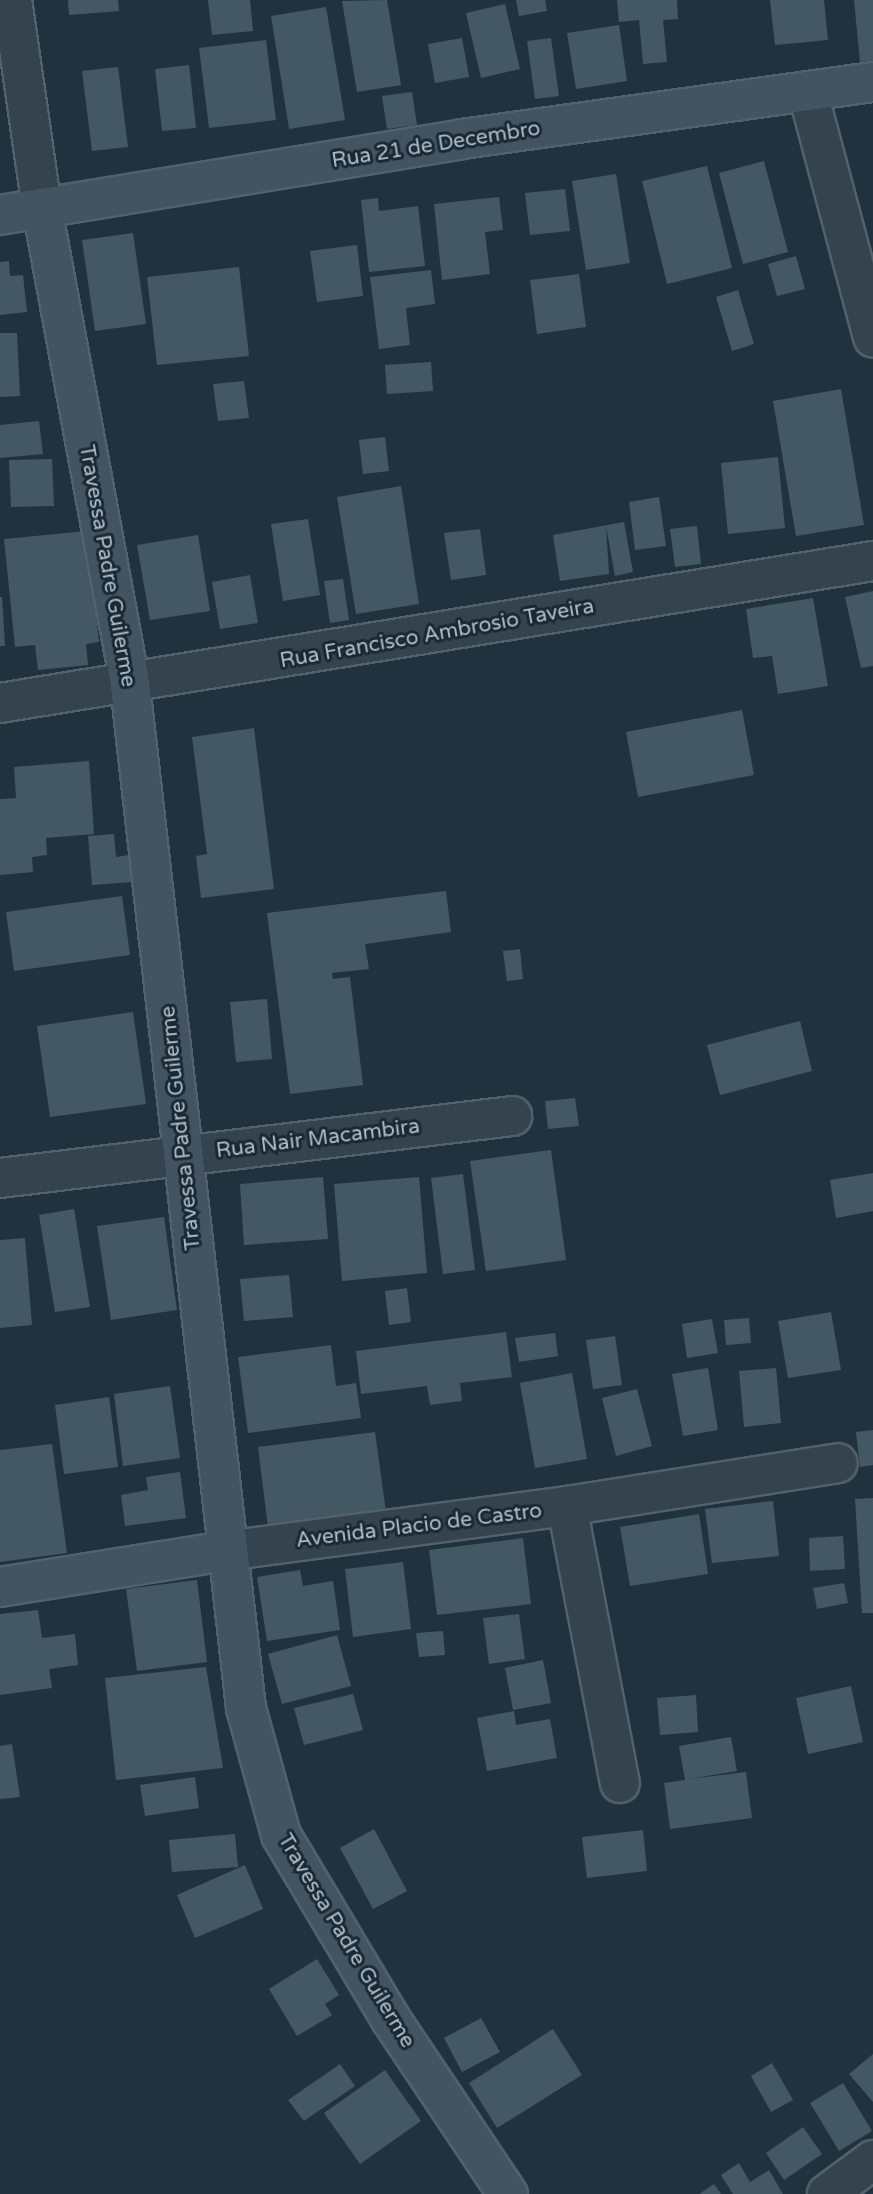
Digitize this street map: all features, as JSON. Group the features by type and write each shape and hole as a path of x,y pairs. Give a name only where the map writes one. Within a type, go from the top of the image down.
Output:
{"street":[{"name":"Travessa Padre Guilerme","path":"12,0 42,208 130,685 185,1154 225,1551 246,1708 281,1835 390,2018 508,2194"},
{"name":"Rua 21 de Decembro","path":"0,215 462,139 873,82"},
{"path":"808,93 873,337"},
{"name":"Rua Francisco Ambrosio Taveira","path":"0,703 130,685 873,561"},
{"name":"Rua Nair Macambira","path":"0,1178 512,1116"},
{"name":"Avenida Placio de Castro","path":"0,1587 225,1551 567,1506 838,1463"},
{"path":"567,1506 620,1783"},
{"path":"827,2194 873,2160"}],"building":[{"path":"68,0 118,0 119,11 69,15"},
{"path":"208,0 250,0 253,31 212,35"},
{"path":"387,0 401,85 357,92 342,1"},
{"path":"516,0 545,0 547,11 519,16"},
{"path":"617,0 677,0 678,19 663,20 667,62 643,64 639,20 619,22"},
{"path":"770,0 824,0 828,40 775,45"},
{"path":"854,0 873,0 873,61 860,62"},
{"path":"505,4 520,69 481,78 466,13"},
{"path":"326,7 345,120 289,129 271,16"},
{"path":"619,25 627,81 576,89 567,33"},
{"path":"462,38 469,77 435,83 428,44"},
{"path":"551,38 559,96 535,99 527,41"},
{"path":"266,40 276,120 209,128 199,48"},
{"path":"189,65 196,128 162,131 155,69"},
{"path":"118,67 128,147 92,151 82,71"},
{"path":"412,92 417,125 387,129 382,96"},
{"path":"764,161 788,252 743,264 719,173"},
{"path":"707,166 732,268 667,284 642,181"},
{"path":"616,174 630,263 586,270 572,181"},
{"path":"565,189 570,231 530,235 525,193"},
{"path":"499,197 503,230 485,232 490,274 442,280 434,204"},
{"path":"378,198 379,211 418,206 425,266 369,272 361,200"},
{"path":"133,233 146,324 95,331 82,240"},
{"path":"357,245 363,296 317,302 310,251"},
{"path":"796,256 805,289 777,296 768,264"},
{"path":"9,261 10,276 23,275 27,312 0,315 0,262"},
{"path":"239,267 249,356 157,365 147,277"},
{"path":"431,270 435,304 406,308 410,345 379,349 370,277"},
{"path":"579,274 586,327 537,334 530,280"},
{"path":"738,290 754,344 732,351 716,297"},
{"path":"0,333 17,333 20,396 0,397"},
{"path":"431,362 433,391 387,394 385,365"},
{"path":"244,381 249,418 218,421 213,384"},
{"path":"841,389 864,525 796,536 773,401"},
{"path":"39,421 43,454 0,458 0,425"},
{"path":"385,437 389,471 363,474 359,440"},
{"path":"778,457 785,528 728,534 721,463"},
{"path":"52,459 54,506 11,507 9,460"},
{"path":"401,486 419,604 356,614 337,497"},
{"path":"659,497 666,546 635,550 629,502"},
{"path":"308,519 320,595 283,601 271,524"},
{"path":"624,522 633,572 615,576 606,526 609,574 560,581 553,535"},
{"path":"697,526 701,564 675,567 670,529"},
{"path":"480,529 486,575 451,580 444,533"},
{"path":"87,531 99,642 86,644 88,665 38,670 35,645 15,647 4,539"},
{"path":"198,535 210,611 150,620 137,545"},
{"path":"250,575 258,623 220,629 212,582"},
{"path":"343,579 349,620 330,623 324,581"},
{"path":"873,591 873,666 861,668 845,597"},
{"path":"2,597 5,646 0,646"},
{"path":"813,598 828,686 778,694 772,656 753,658 746,609"},
{"path":"742,710 754,775 638,797 626,732"},
{"path":"254,728 274,889 201,898 196,856 207,854 192,737"},
{"path":"89,761 94,834 46,838 47,855 32,857 33,872 0,875 0,799 16,798 14,767"},
{"path":"114,834 116,857 129,855 132,882 92,885 88,836"},
{"path":"446,891 451,932 365,944 369,969 332,973 333,979 350,977 363,1085 290,1094 267,913"},
{"path":"122,896 130,955 14,971 6,912"},
{"path":"520,949 523,979 507,981 503,951"},
{"path":"267,999 272,1059 236,1062 230,1002"},
{"path":"133,1012 146,1104 50,1117 37,1026"},
{"path":"800,1021 812,1071 720,1095 707,1045"},
{"path":"575,1098 579,1126 548,1129 545,1101"},
{"path":"551,1150 566,1260 486,1271 470,1161"},
{"path":"873,1173 873,1211 836,1218 830,1180"},
{"path":"463,1174 475,1270 443,1274 431,1178"},
{"path":"323,1177 328,1239 244,1245 240,1184"},
{"path":"419,1177 427,1273 342,1281 334,1184"},
{"path":"74,1209 90,1307 55,1312 39,1215"},
{"path":"164,1217 177,1310 111,1320 97,1226"},
{"path":"25,1238 32,1325 0,1328 0,1240"},
{"path":"289,1275 293,1317 244,1321 240,1279"},
{"path":"407,1288 411,1322 389,1325 385,1291"},
{"path":"831,1312 841,1370 788,1378 778,1321"},
{"path":"749,1318 751,1343 726,1345 724,1320"},
{"path":"712,1319 718,1353 687,1358 682,1324"},
{"path":"506,1332 512,1377 460,1383 462,1401 430,1405 427,1386 361,1394 356,1351"},
{"path":"555,1333 558,1356 519,1362 515,1338"},
{"path":"615,1336 622,1385 593,1389 586,1340"},
{"path":"331,1345 336,1386 356,1383 361,1418 248,1433 238,1357"},
{"path":"708,1368 718,1430 683,1436 672,1374"},
{"path":"776,1368 781,1423 744,1427 739,1371"},
{"path":"572,1373 587,1459 535,1468 520,1383"},
{"path":"170,1386 180,1458 123,1466 114,1394"},
{"path":"637,1389 652,1446 616,1456 602,1398"},
{"path":"109,1397 118,1467 64,1474 55,1405"},
{"path":"873,1430 873,1465 860,1467 856,1432"},
{"path":"375,1432 386,1512 268,1528 258,1447"},
{"path":"52,1444 67,1553 0,1562 0,1450"},
{"path":"180,1472 186,1518 125,1526 121,1495 148,1490 146,1477"},
{"path":"873,1498 873,1613 862,1613 855,1499"},
{"path":"773,1501 779,1556 712,1563 705,1509"},
{"path":"699,1514 708,1574 630,1586 620,1527"},
{"path":"843,1536 845,1569 810,1571 809,1538"},
{"path":"523,1538 531,1604 437,1615 429,1550"},
{"path":"403,1562 411,1629 353,1637 345,1569"},
{"path":"300,1570 303,1586 333,1581 340,1630 267,1641 257,1577"},
{"path":"197,1580 207,1662 137,1671 126,1589"},
{"path":"844,1583 848,1603 817,1609 813,1588"},
{"path":"38,1610 42,1638 75,1634 78,1665 49,1669 52,1688 0,1695 0,1614"},
{"path":"519,1614 525,1659 489,1664 483,1618"},
{"path":"443,1631 445,1655 419,1657 416,1633"},
{"path":"337,1635 351,1686 282,1704 268,1654"},
{"path":"543,1660 551,1703 513,1710 505,1668"},
{"path":"206,1667 223,1768 116,1780 105,1678"},
{"path":"851,1686 863,1742 808,1754 796,1698"},
{"path":"353,1694 363,1730 304,1745 294,1708"},
{"path":"696,1695 698,1732 660,1735 657,1698"},
{"path":"514,1711 516,1725 550,1719 557,1758 487,1771 477,1718"},
{"path":"731,1737 737,1771 688,1779 746,1772 752,1818 670,1829 664,1783 685,1780 679,1746"},
{"path":"12,1744 20,1797 0,1799 0,1746"},
{"path":"195,1777 199,1808 145,1816 140,1785"},
{"path":"374,1829 407,1891 373,1909 340,1848"},
{"path":"643,1830 647,1871 587,1878 582,1837"},
{"path":"235,1834 238,1867 172,1872 169,1840"},
{"path":"245,1865 263,1909 195,1938 177,1895"},
{"path":"317,1959 339,1995 325,2004 332,2015 297,2036 269,1989"},
{"path":"481,2018 500,2052 462,2072 444,2038"},
{"path":"553,2029 582,2075 497,2128 469,2083"},
{"path":"873,2054 873,2102 849,2074"},
{"path":"772,2063 793,2100 771,2112 751,2076"},
{"path":"340,2064 355,2086 304,2121 288,2100"},
{"path":"385,2070 421,2121 360,2164 324,2113"},
{"path":"843,2083 872,2131 839,2151 810,2103"},
{"path":"803,2127 822,2154 784,2180 766,2153"},
{"path":"739,2163 750,2182 769,2170 783,2194 733,2194 721,2175"},
{"path":"714,2184 721,2194 699,2194"}]}
